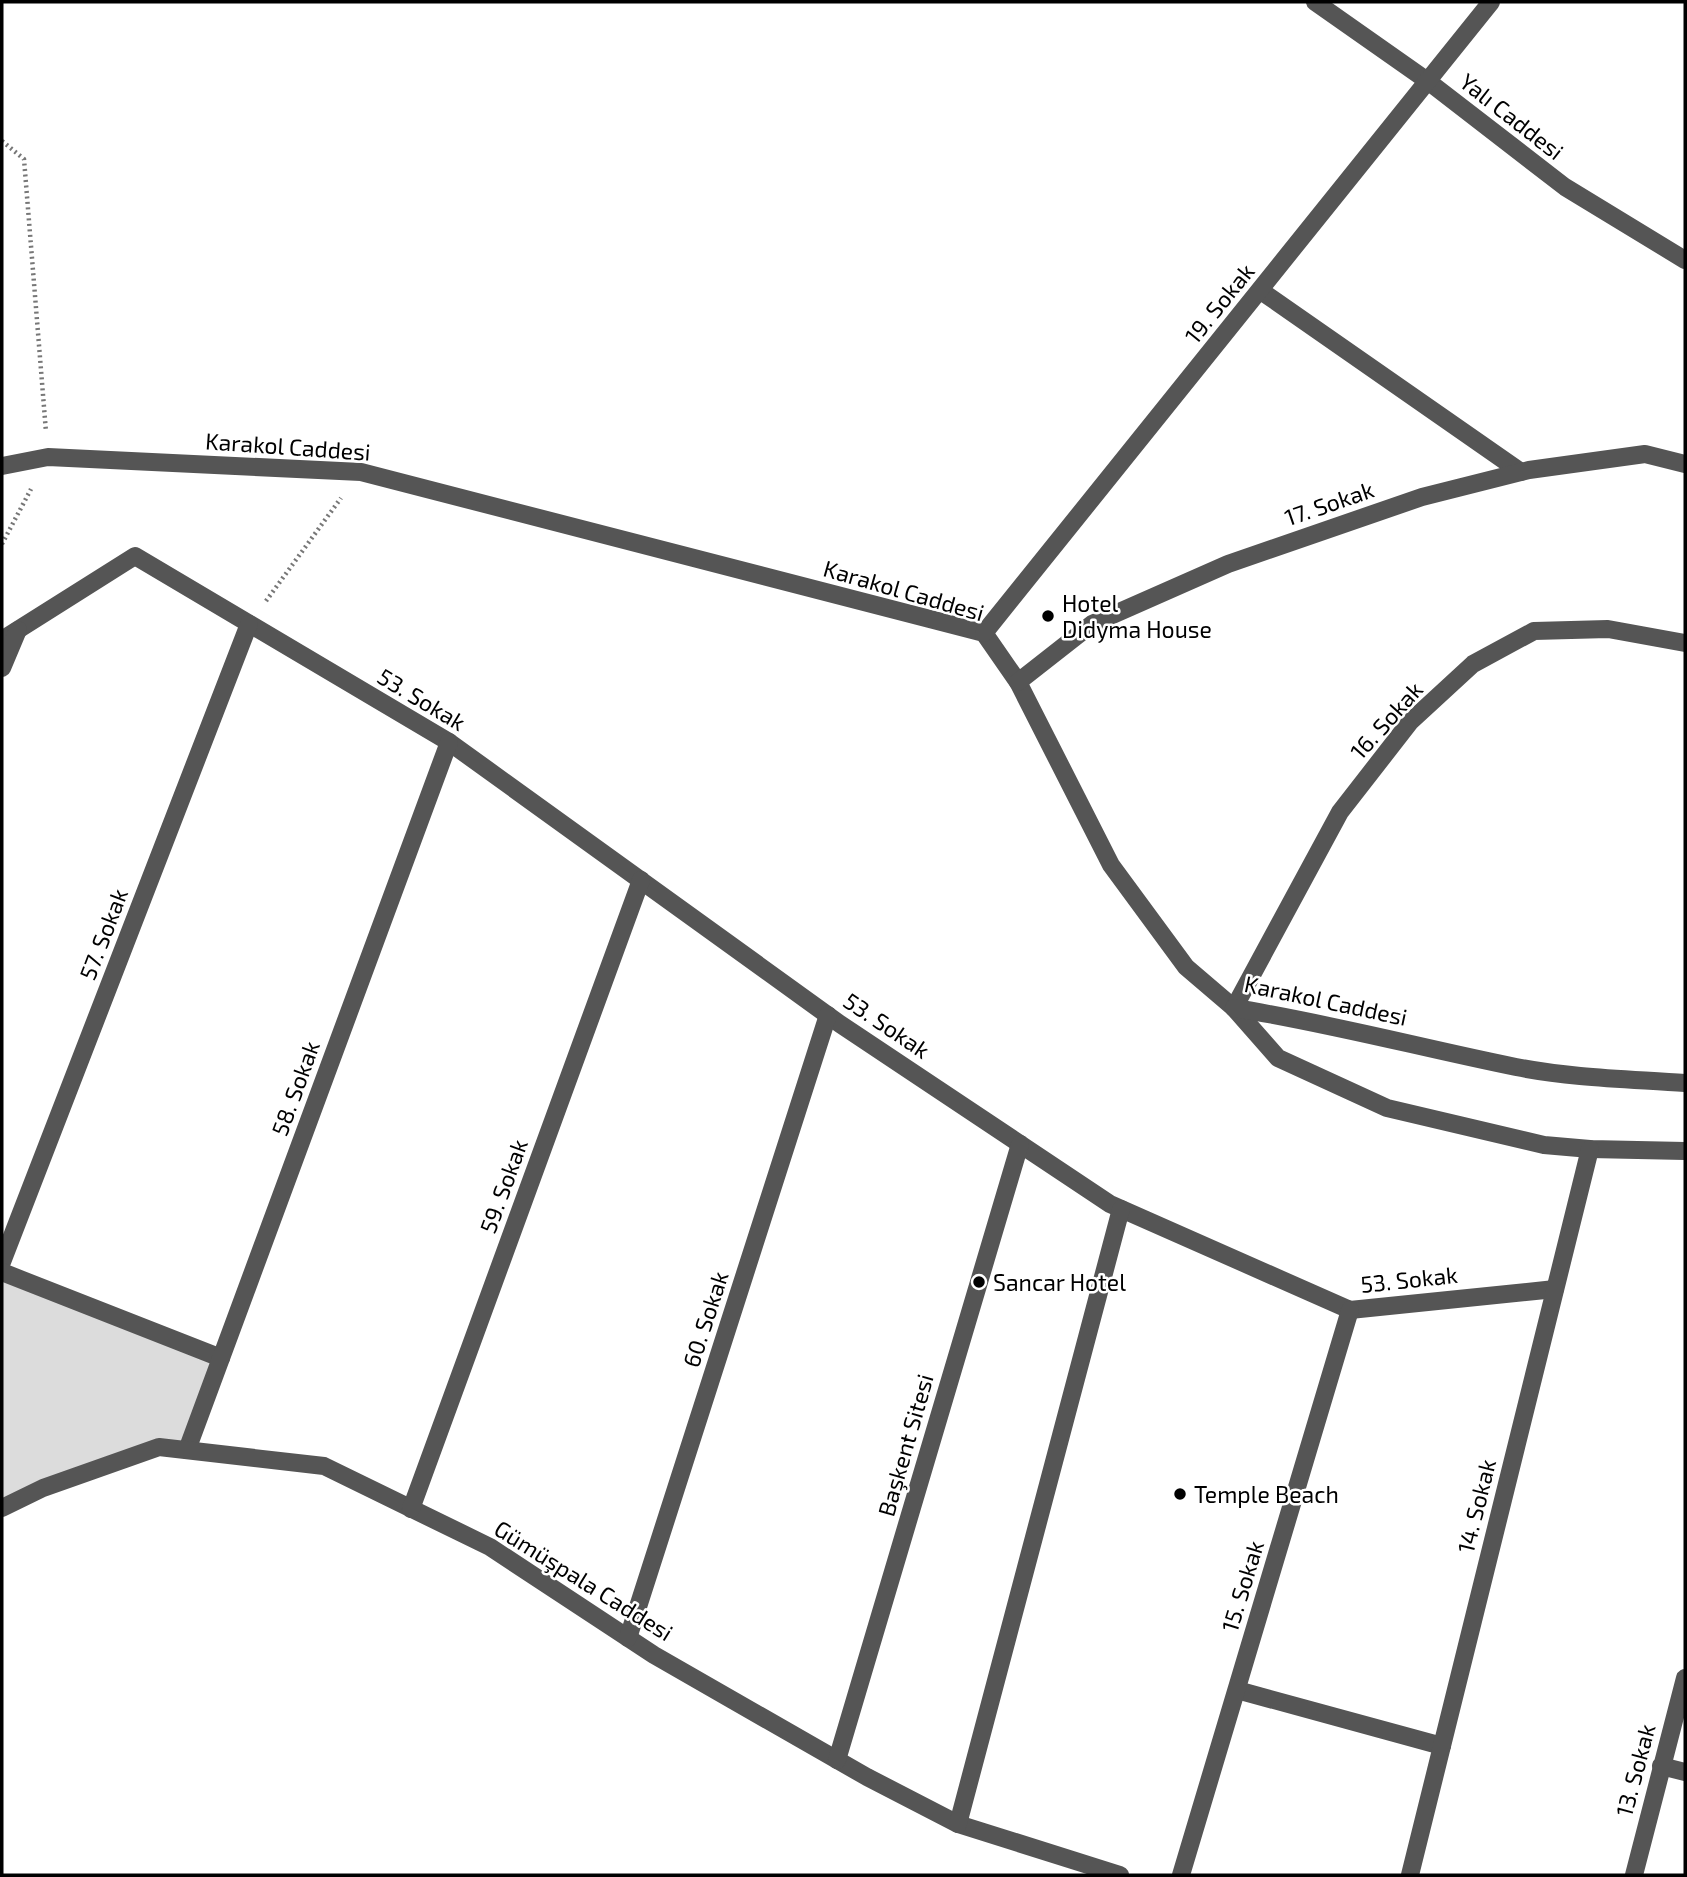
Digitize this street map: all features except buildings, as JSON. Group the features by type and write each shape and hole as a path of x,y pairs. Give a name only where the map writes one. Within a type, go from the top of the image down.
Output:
{"street":[{"name":"Yalı Caddesi","path":"1315,2 1429,82 1565,187 1685,260"},
{"name":"19. Sokak","path":"984,633 1491,2"},
{"path":"1261,290 1521,472"},
{"name":"17. Sokak","path":"1018,682 1092,624 1228,564 1422,497 1521,472 1645,454 1685,464"},
{"name":"Karakol Caddesi","path":"2,466 48,457 360,472 984,633 1018,682 1111,865 1186,967 1234,1008 1295,1018 1518,1067 1607,1078 1685,1083"},
{"name":"53. Sokak","path":"18,630 135,556 449,742 828,1015 1121,1209 1350,1310 1555,1289"},
{"name":"57. Sokak","path":"2,1262 249,624"},
{"name":"16. Sokak","path":"1234,1008 1340,812 1410,723 1473,664 1534,631 1608,629 1685,643"},
{"path":"2,640 18,630"},
{"path":"2,668 18,630"},
{"name":"58. Sokak","path":"187,1450 449,742"},
{"name":"59. Sokak","path":"411,1509 641,880"},
{"path":"1234,1008 1278,1058 1387,1108 1545,1145 1685,1151"},
{"name":"60. Sokak","path":"628,1638 828,1015"},
{"name":"Başkent Sitesi","path":"838,1760 1020,1144"},
{"name":"14. Sokak","path":"1410,1875 1590,1149"},
{"path":"958,1824 1121,1209"},
{"path":"2,1272 221,1358"},
{"name":"15. Sokak","path":"1181,1875 1350,1310"},
{"name":"Gümüşpala Caddesi","path":"2,1508 43,1488 159,1447 324,1466 490,1547 628,1638 838,1760 958,1824 1119,1875"},
{"name":"13. Sokak","path":"1634,1875 1685,1678"},
{"path":"1237,1690 1442,1746"},
{"path":"1661,1766 1685,1772"}],"path":[{"path":"2,141 24,159 48,457 2,544"},
{"path":"249,624 360,472"}],"shaded area":[{"path":"2,1272 221,1358 187,1450 159,1447 2,1508"}],"place":[{"name":"Hotel Didyma House","path":"1048,616"},
{"name":"Sancar Hotel","path":"979,1282"},
{"name":"Temple Beach","path":"1180,1494"}]}
